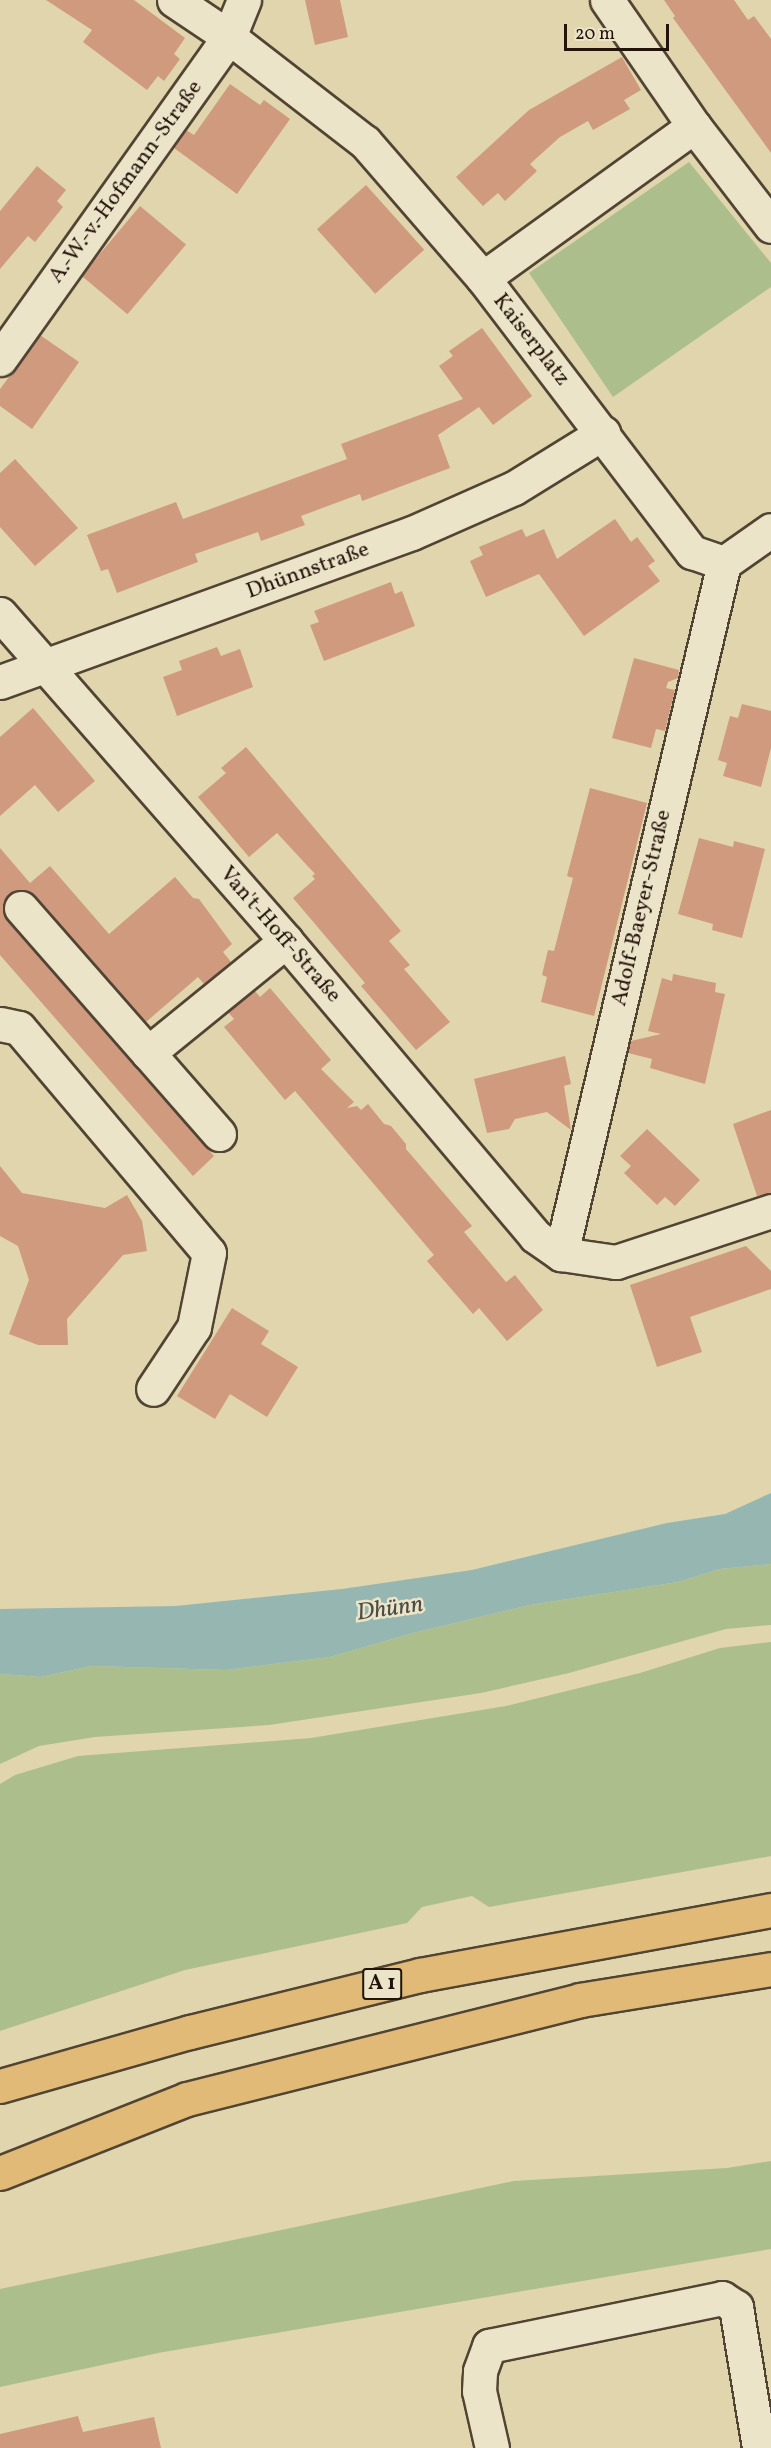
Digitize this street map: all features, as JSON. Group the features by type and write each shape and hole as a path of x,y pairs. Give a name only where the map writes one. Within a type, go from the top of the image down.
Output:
{"highway":[{"name":"A 1","path":"0,2086 190,2032 420,1975 771,1910"},
{"path":"0,2173 187,2099 580,2000 771,1969"}],"street":[{"path":"174,0 229,37 365,142 483,278"},
{"name":"A.-W.-v.-Hofmann-Straße","path":"0,359 229,37 244,0"},
{"path":"607,0 694,126 771,226"},
{"name":"Kaiserplatz","path":"694,126 483,278 692,552 724,563"},
{"name":"Dhünnstraße","path":"0,682 412,533 513,488 603,433"},
{"path":"724,563 771,530"},
{"name":"Adolf-Baeyer-Straße","path":"561,1254 724,563"},
{"name":"Van't-Hoff-Straße","path":"0,614 286,941 535,1236 561,1254"},
{"path":"21,908 219,1134"},
{"path":"148,1053 286,941"},
{"path":"0,1024 19,1028 209,1252 194,1327 153,1389"},
{"path":"561,1254 616,1262 771,1210"},
{"path":"492,2448 479,2391 480,2371 489,2346 722,2298 736,2307 759,2448"}],"green space":[{"path":"689,162 771,263 771,287 613,397 529,273"},
{"path":"771,1564 771,1625 726,1629 569,1673 481,1693 269,1725 95,1737 39,1746 0,1764 0,1674 41,1677 91,1666 226,1670 330,1657 413,1633 530,1605 678,1582 720,1569"},
{"path":"771,1642 771,1856 489,1907 472,1896 422,1907 407,1923 185,1970 0,2031 0,1784 15,1775 78,1756 311,1738 506,1706 640,1673 720,1648"},
{"path":"771,2161 771,2249 158,2353 0,2387 0,2289 514,2181 727,2168"}],"water":[{"name":"Dhünn","path":"771,1493 771,1564 720,1569 678,1582 530,1605 413,1633 330,1657 226,1670 91,1666 41,1677 0,1674 0,1609 176,1606 342,1589 472,1570 667,1523 725,1514"}],"building":[{"path":"46,0 134,0 185,38 174,54 180,59 164,81 158,76 147,90 83,42 92,30"},
{"path":"305,0 340,0 348,37 315,45"},
{"path":"664,0 734,0 748,20 754,16 771,39 771,153 673,18 675,16"},
{"path":"622,57 641,90 624,100 630,109 593,130 588,121 560,137 530,164 537,171 505,201 498,193 483,206 456,177 529,110"},
{"path":"230,84 260,105 264,100 290,119 237,194 174,148 186,130 194,135"},
{"path":"37,166 66,190 57,201 63,207 35,242 28,236 0,269 0,211"},
{"path":"366,185 424,250 375,294 317,229"},
{"path":"140,206 186,245 127,314 82,276"},
{"path":"482,328 532,396 493,425 479,407 438,435 450,468 362,501 360,494 301,516 305,525 261,541 258,532 195,554 198,562 117,593 108,569 101,571 87,535 176,502 183,519 347,459 341,444 463,399 439,366 453,356 449,351"},
{"path":"40,335 79,362 32,429 0,406 0,389"},
{"path":"15,459 78,528 35,566 0,527 0,473"},
{"path":"615,519 631,542 637,537 655,561 648,566 660,581 584,636 539,574 486,597 470,561 483,555 479,547 522,529 526,537 544,529 557,559"},
{"path":"391,582 395,594 402,591 415,626 324,661 310,625 319,622 314,611"},
{"path":"217,647 221,656 240,649 253,687 177,716 163,677 182,670 179,661"},
{"path":"634,658 679,670 678,678 668,682 666,688 675,690 665,731 656,729 651,748 612,738"},
{"path":"742,704 771,711 771,748 761,787 723,776 727,763 718,760 730,716 738,718"},
{"path":"33,708 95,781 58,812 35,785 0,816 0,737"},
{"path":"246,747 401,931 389,941 410,965 404,969 450,1022 416,1050 361,986 365,983 293,898 315,879 312,876 315,874 277,833 249,857 198,797 226,773 221,768"},
{"path":"590,788 647,803 594,1016 541,1002 547,977 542,975 548,950 554,951 573,878 567,876"},
{"path":"699,838 733,847 734,841 765,849 742,938 712,930 713,924 678,914"},
{"path":"0,848 30,883 50,866 109,934 175,877 193,898 199,899 232,944 223,952 231,962 204,984 198,977 146,1022 35,895 26,890 17,890 8,894 3,903 3,912 7,920 214,1156 193,1176 0,955"},
{"path":"673,974 716,983 715,992 725,994 705,1084 650,1068 652,1059 628,1053 631,1041 661,1034 648,1031 662,978 672,981"},
{"path":"270,988 331,1060 321,1069 354,1102 347,1108 357,1106 361,1110 368,1104 384,1124 391,1126 406,1144 406,1149 472,1226 464,1232 506,1282 515,1275 543,1310 507,1341 479,1308 473,1314 427,1261 434,1255 295,1091 285,1100 224,1027 234,1019 228,1012 255,991 260,997"},
{"path":"565,1056 571,1084 564,1086 571,1130 547,1112 515,1119 509,1129 487,1133 474,1079"},
{"path":"771,1110 771,1193 757,1196 733,1124"},
{"path":"647,1129 700,1180 675,1206 665,1197 657,1205 624,1173 631,1166 620,1156"},
{"path":"0,1166 22,1193 105,1208 127,1195 142,1221 147,1251 123,1255 67,1319 68,1345 38,1345 9,1334 29,1280 18,1246 0,1236"},
{"path":"746,1246 771,1271 771,1289 690,1317 702,1352 657,1367 630,1285"},
{"path":"232,1308 269,1331 261,1344 298,1367 267,1417 230,1394 215,1419 177,1396"},
{"path":"78,2416 83,2432 154,2417 161,2448 0,2448 0,2434"}]}
